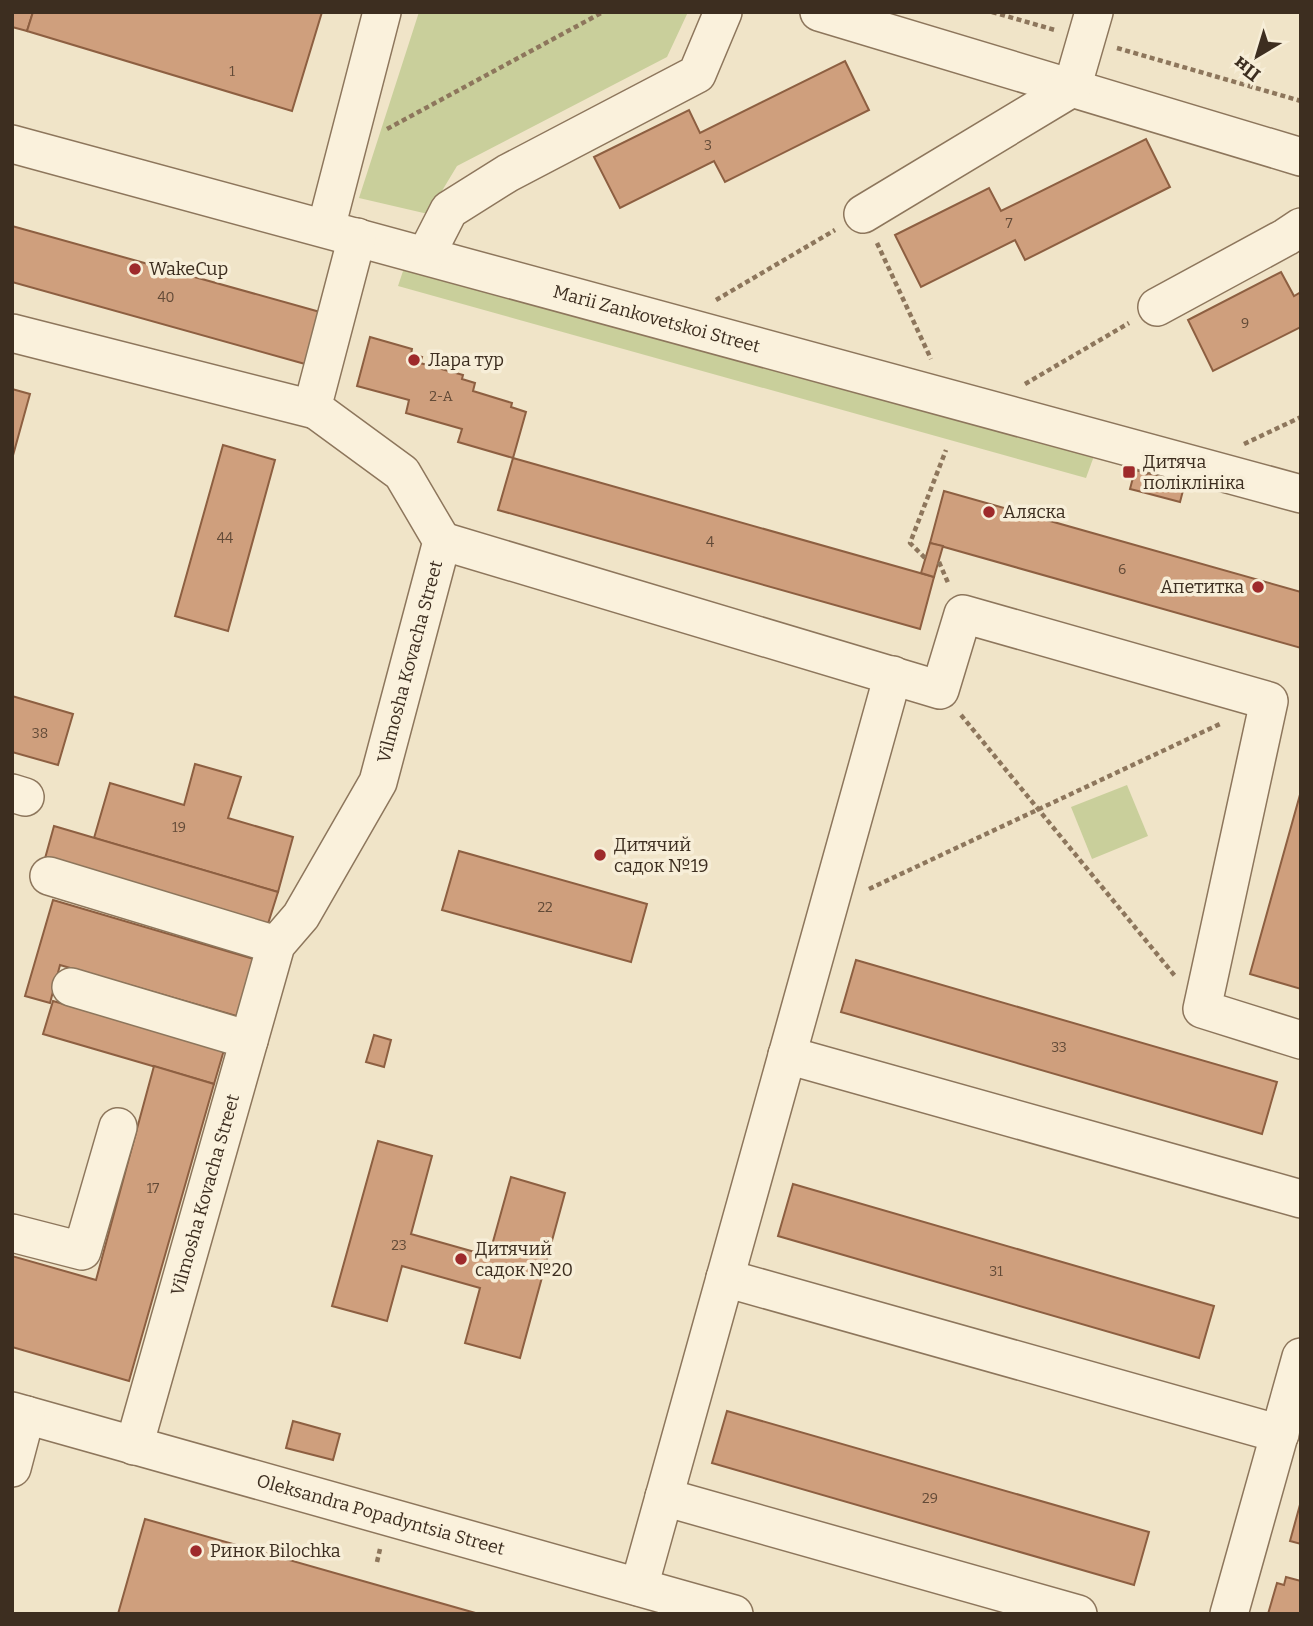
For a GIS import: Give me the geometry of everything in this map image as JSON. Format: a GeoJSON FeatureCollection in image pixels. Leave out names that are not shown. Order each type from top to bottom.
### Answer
{"type":"FeatureCollection","features":[{"type":"Feature","properties":{"kind":"street"},"geometry":{"type":"LineString","coordinates":[[12,333],[316,410],[314,401],[341,232],[346,151],[382,12]]}},
{"type":"Feature","properties":{"kind":"street"},"geometry":{"type":"LineString","coordinates":[[426,255],[449,211],[508,173],[697,74],[723,12]]}},
{"type":"Feature","properties":{"kind":"street"},"geometry":{"type":"LineString","coordinates":[[819,12],[1301,157]]}},
{"type":"Feature","properties":{"kind":"street"},"geometry":{"type":"LineString","coordinates":[[863,214],[1072,88],[1090,26]]}},
{"type":"Feature","properties":{"kind":"street","name":"Marii Zankovetskoi Street"},"geometry":{"type":"LineString","coordinates":[[12,144],[1301,494]]}},
{"type":"Feature","properties":{"kind":"street"},"geometry":{"type":"LineString","coordinates":[[1157,307],[1301,227]]}},
{"type":"Feature","properties":{"kind":"street","name":"Vilmosha Kovacha Street"},"geometry":{"type":"LineString","coordinates":[[134,1446],[276,945],[301,916],[378,782],[442,541],[402,473],[316,410]]}},
{"type":"Feature","properties":{"kind":"street"},"geometry":{"type":"LineString","coordinates":[[442,541],[940,690],[963,614],[1269,701],[1202,1009],[1301,1040]]}},
{"type":"Feature","properties":{"kind":"street"},"geometry":{"type":"LineString","coordinates":[[639,1587],[893,675]]}},
{"type":"Feature","properties":{"kind":"street"},"geometry":{"type":"LineString","coordinates":[[49,876],[276,945]]}},
{"type":"Feature","properties":{"kind":"street"},"geometry":{"type":"LineString","coordinates":[[71,987],[249,1040]]}},
{"type":"Feature","properties":{"kind":"street"},"geometry":{"type":"LineString","coordinates":[[787,1055],[1301,1199]]}},
{"type":"Feature","properties":{"kind":"street"},"geometry":{"type":"LineString","coordinates":[[12,1233],[82,1251],[118,1127]]}},
{"type":"Feature","properties":{"kind":"street"},"geometry":{"type":"LineString","coordinates":[[725,1278],[1280,1434]]}},
{"type":"Feature","properties":{"kind":"street"},"geometry":{"type":"LineString","coordinates":[[1229,1614],[1301,1357]]}},
{"type":"Feature","properties":{"kind":"street"},"geometry":{"type":"LineString","coordinates":[[12,1468],[19,1413]]}},
{"type":"Feature","properties":{"kind":"street","name":"Oleksandra Popadyntsia Street"},"geometry":{"type":"LineString","coordinates":[[19,1413],[734,1614]]}},
{"type":"Feature","properties":{"kind":"street"},"geometry":{"type":"LineString","coordinates":[[664,1497],[1078,1614]]}},
{"type":"Feature","properties":{"kind":"path"},"geometry":{"type":"LineString","coordinates":[[346,151],[603,12]]}},
{"type":"Feature","properties":{"kind":"path"},"geometry":{"type":"LineString","coordinates":[[992,12],[1090,26],[1301,101]]}},
{"type":"Feature","properties":{"kind":"path"},"geometry":{"type":"LineString","coordinates":[[715,301],[863,214],[934,365]]}},
{"type":"Feature","properties":{"kind":"path"},"geometry":{"type":"LineString","coordinates":[[1021,387],[1157,307]]}},
{"type":"Feature","properties":{"kind":"path"},"geometry":{"type":"LineString","coordinates":[[1236,447],[1301,417]]}},
{"type":"Feature","properties":{"kind":"path"},"geometry":{"type":"LineString","coordinates":[[925,558],[910,543],[946,450]]}},
{"type":"Feature","properties":{"kind":"path"},"geometry":{"type":"LineString","coordinates":[[940,690],[1202,1009]]}},
{"type":"Feature","properties":{"kind":"path"},"geometry":{"type":"LineString","coordinates":[[827,909],[1269,701]]}},
{"type":"Feature","properties":{"kind":"green space"},"geometry":{"type":"Polygon","coordinates":[[[419,12],[688,12],[667,57],[457,166],[428,214],[359,198],[419,12]]]}},
{"type":"Feature","properties":{"kind":"green space"},"geometry":{"type":"Polygon","coordinates":[[[405,265],[1094,456],[1086,478],[398,286],[405,265]]]}},
{"type":"Feature","properties":{"kind":"green space"},"geometry":{"type":"Polygon","coordinates":[[[1127,785],[1148,836],[1092,859],[1071,807],[1127,785]]]}},
{"type":"Feature","properties":{"kind":"building"},"geometry":{"type":"Polygon","coordinates":[[[12,12],[33,12],[27,31],[12,27],[12,12]]]}},
{"type":"Feature","properties":{"kind":"building"},"geometry":{"type":"Polygon","coordinates":[[[33,12],[322,12],[292,111],[27,31],[33,12]]]}},
{"type":"Feature","properties":{"kind":"building"},"geometry":{"type":"Polygon","coordinates":[[[845,61],[869,110],[725,182],[714,161],[620,208],[594,157],[689,110],[700,133],[845,61]]]}},
{"type":"Feature","properties":{"kind":"building"},"geometry":{"type":"Polygon","coordinates":[[[1146,139],[1170,187],[1025,260],[1015,240],[921,287],[895,235],[989,188],[1001,211],[1146,139]]]}},
{"type":"Feature","properties":{"kind":"building"},"geometry":{"type":"Polygon","coordinates":[[[12,226],[320,312],[305,364],[12,282],[12,226]]]}},
{"type":"Feature","properties":{"kind":"building"},"geometry":{"type":"Polygon","coordinates":[[[1281,272],[1294,296],[1301,292],[1301,327],[1213,371],[1188,320],[1281,272]]]}},
{"type":"Feature","properties":{"kind":"building"},"geometry":{"type":"Polygon","coordinates":[[[370,337],[412,349],[411,354],[422,357],[420,363],[463,375],[462,379],[475,383],[473,391],[512,403],[511,407],[526,412],[513,458],[458,442],[462,429],[406,413],[409,400],[357,386],[370,337]]]}},
{"type":"Feature","properties":{"kind":"building"},"geometry":{"type":"Polygon","coordinates":[[[12,389],[30,394],[12,459],[12,389]]]}},
{"type":"Feature","properties":{"kind":"building"},"geometry":{"type":"Polygon","coordinates":[[[223,445],[275,460],[228,631],[175,616],[223,445]]]}},
{"type":"Feature","properties":{"kind":"building"},"geometry":{"type":"Polygon","coordinates":[[[513,458],[934,577],[920,629],[498,510],[513,458]]]}},
{"type":"Feature","properties":{"kind":"building"},"geometry":{"type":"Polygon","coordinates":[[[1135,470],[1147,473],[1142,492],[1130,489],[1135,470]]]}},
{"type":"Feature","properties":{"kind":"building"},"geometry":{"type":"Polygon","coordinates":[[[1147,473],[1185,483],[1180,502],[1142,492],[1147,473]]]}},
{"type":"Feature","properties":{"kind":"building"},"geometry":{"type":"Polygon","coordinates":[[[944,491],[1301,592],[1301,648],[930,543],[944,491]]]}},
{"type":"Feature","properties":{"kind":"building"},"geometry":{"type":"Polygon","coordinates":[[[930,543],[943,546],[934,577],[921,573],[930,543]]]}},
{"type":"Feature","properties":{"kind":"building"},"geometry":{"type":"Polygon","coordinates":[[[12,696],[73,714],[58,765],[12,752],[12,696]]]}},
{"type":"Feature","properties":{"kind":"building"},"geometry":{"type":"Polygon","coordinates":[[[195,764],[241,777],[228,818],[293,837],[278,892],[94,838],[110,783],[184,805],[195,764]]]}},
{"type":"Feature","properties":{"kind":"building"},"geometry":{"type":"Polygon","coordinates":[[[1301,791],[1301,989],[1250,974],[1301,791]]]}},
{"type":"Feature","properties":{"kind":"building"},"geometry":{"type":"Polygon","coordinates":[[[54,826],[278,892],[267,927],[44,862],[54,826]]]}},
{"type":"Feature","properties":{"kind":"building"},"geometry":{"type":"Polygon","coordinates":[[[459,851],[647,904],[631,962],[442,910],[459,851]]]}},
{"type":"Feature","properties":{"kind":"building"},"geometry":{"type":"Polygon","coordinates":[[[53,900],[257,960],[240,1017],[60,965],[50,1003],[25,996],[53,900]]]}},
{"type":"Feature","properties":{"kind":"building"},"geometry":{"type":"Polygon","coordinates":[[[856,960],[1277,1082],[1262,1134],[841,1012],[856,960]]]}},
{"type":"Feature","properties":{"kind":"building"},"geometry":{"type":"Polygon","coordinates":[[[53,1001],[224,1050],[214,1084],[43,1034],[53,1001]]]}},
{"type":"Feature","properties":{"kind":"building"},"geometry":{"type":"Polygon","coordinates":[[[374,1035],[391,1040],[384,1067],[366,1062],[374,1035]]]}},
{"type":"Feature","properties":{"kind":"building"},"geometry":{"type":"Polygon","coordinates":[[[154,1066],[214,1084],[129,1381],[12,1347],[12,1256],[96,1280],[154,1066]]]}},
{"type":"Feature","properties":{"kind":"building"},"geometry":{"type":"Polygon","coordinates":[[[378,1141],[432,1156],[411,1234],[489,1256],[511,1177],[565,1193],[520,1358],[465,1343],[480,1288],[402,1266],[387,1321],[332,1306],[378,1141]]]}},
{"type":"Feature","properties":{"kind":"building"},"geometry":{"type":"Polygon","coordinates":[[[793,1184],[1214,1306],[1199,1358],[778,1236],[793,1184]]]}},
{"type":"Feature","properties":{"kind":"building"},"geometry":{"type":"Polygon","coordinates":[[[727,1411],[1149,1532],[1134,1585],[712,1463],[727,1411]]]}},
{"type":"Feature","properties":{"kind":"building"},"geometry":{"type":"Polygon","coordinates":[[[293,1421],[340,1434],[333,1460],[286,1448],[293,1421]]]}},
{"type":"Feature","properties":{"kind":"building"},"geometry":{"type":"Polygon","coordinates":[[[1301,1501],[1301,1544],[1290,1541],[1301,1501]]]}},
{"type":"Feature","properties":{"kind":"building","name":"Ринок Bilochka"},"geometry":{"type":"Polygon","coordinates":[[[145,1519],[370,1583],[479,1614],[118,1614],[145,1519]]]}},
{"type":"Feature","properties":{"kind":"building"},"geometry":{"type":"Polygon","coordinates":[[[1286,1577],[1301,1581],[1301,1614],[1268,1614],[1277,1583],[1284,1585],[1286,1577]]]}},
{"type":"Feature","properties":{"kind":"place","name":"WakeCup"},"geometry":{"type":"Point","coordinates":[135,269]}},
{"type":"Feature","properties":{"kind":"place","name":"Лара тур"},"geometry":{"type":"Point","coordinates":[414,360]}},
{"type":"Feature","properties":{"kind":"place","name":"Дитяча поліклініка"},"geometry":{"type":"Point","coordinates":[1129,472]}},
{"type":"Feature","properties":{"kind":"place","name":"Аляска"},"geometry":{"type":"Point","coordinates":[989,512]}},
{"type":"Feature","properties":{"kind":"place","name":"Апетитка"},"geometry":{"type":"Point","coordinates":[1258,587]}},
{"type":"Feature","properties":{"kind":"place","name":"Дитячий садок №19"},"geometry":{"type":"Point","coordinates":[600,855]}},
{"type":"Feature","properties":{"kind":"place","name":"Дитячий садок №20"},"geometry":{"type":"Point","coordinates":[461,1259]}},
{"type":"Feature","properties":{"kind":"place","name":"Ринок Bilochka"},"geometry":{"type":"Point","coordinates":[196,1551]}}]}
